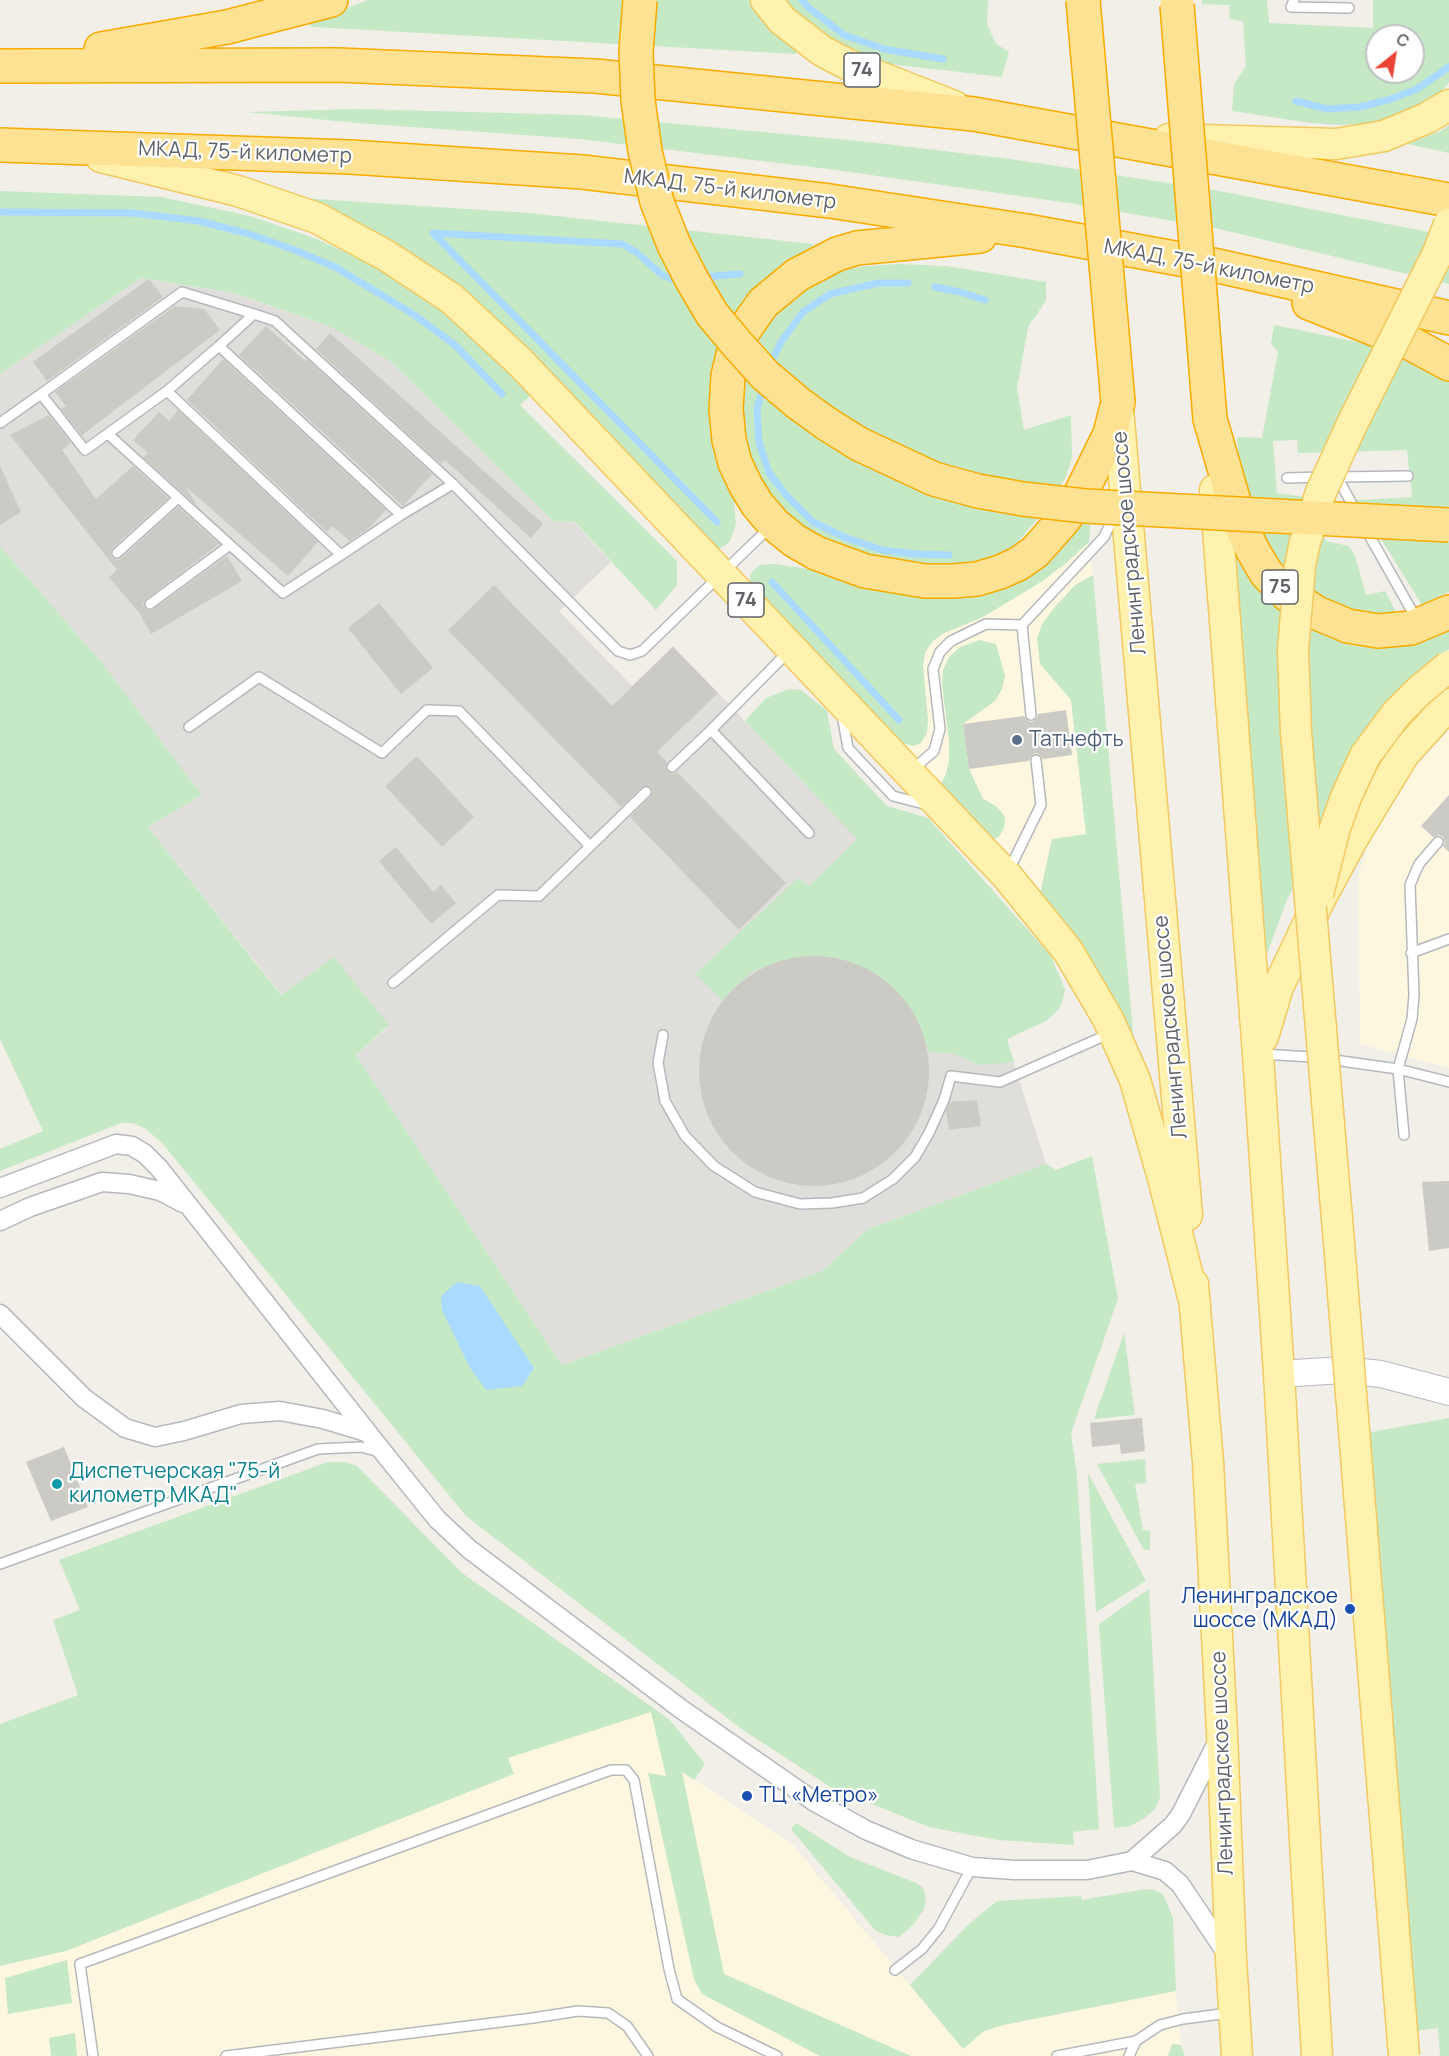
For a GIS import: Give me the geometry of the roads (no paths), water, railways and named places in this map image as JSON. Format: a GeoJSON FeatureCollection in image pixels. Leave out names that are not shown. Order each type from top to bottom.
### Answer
{"type":"FeatureCollection","features":[{"type":"Feature","properties":{"kind":"highway"},"geometry":{"type":"LineString","coordinates":[[0,64],[119,47],[227,27],[331,0]]}},
{"type":"Feature","properties":{"kind":"highway"},"geometry":{"type":"LineString","coordinates":[[640,0],[636,52],[638,100],[645,151],[657,202],[674,245],[712,314],[737,344],[765,375],[826,424],[859,444],[934,479],[1023,500],[1085,506],[1449,525]]}},
{"type":"Feature","properties":{"kind":"highway","name":"Ленинградское шоссе"},"geometry":{"type":"LineString","coordinates":[[1083,0],[1118,402]]}},
{"type":"Feature","properties":{"kind":"highway"},"geometry":{"type":"LineString","coordinates":[[1177,2],[1210,419]]}},
{"type":"Feature","properties":{"kind":"highway"},"geometry":{"type":"LineString","coordinates":[[0,64],[338,65],[583,75],[974,114],[1106,136],[1449,200]]}},
{"type":"Feature","properties":{"kind":"highway","name":"МКАД, 75-й километр"},"geometry":{"type":"LineString","coordinates":[[0,145],[350,157],[582,172],[830,201],[1027,231],[1218,266],[1449,318]]}},
{"type":"Feature","properties":{"kind":"highway"},"geometry":{"type":"LineString","coordinates":[[1027,231],[857,249],[837,254],[797,275],[763,303],[742,333],[728,376],[726,409],[729,440],[735,463],[746,486],[774,524],[795,541],[816,553],[865,572],[925,581],[977,579],[1018,564],[1035,552],[1065,518],[1081,493],[1110,434],[1118,402]]}},
{"type":"Feature","properties":{"kind":"highway"},"geometry":{"type":"LineString","coordinates":[[1218,266],[1412,344],[1449,364]]}},
{"type":"Feature","properties":{"kind":"highway","name":"75"},"geometry":{"type":"LineString","coordinates":[[1210,419],[1241,526],[1266,573],[1288,595],[1317,613],[1348,626],[1378,631],[1411,628],[1449,612]]}},
{"type":"Feature","properties":{"kind":"main road","name":"74"},"geometry":{"type":"LineString","coordinates":[[766,0],[782,20],[822,51],[847,64],[974,114]]}},
{"type":"Feature","properties":{"kind":"main road"},"geometry":{"type":"LineString","coordinates":[[1106,136],[1336,144],[1384,136],[1427,118],[1449,105]]}},
{"type":"Feature","properties":{"kind":"main road","name":"74"},"geometry":{"type":"LineString","coordinates":[[51,146],[238,191],[316,218],[387,256],[452,299],[520,362],[1007,876],[1068,951],[1113,1033],[1135,1080],[1195,1304]]}},
{"type":"Feature","properties":{"kind":"main road"},"geometry":{"type":"LineString","coordinates":[[1404,2056],[1295,720],[1293,650],[1300,567],[1312,520],[1331,467],[1416,299],[1449,225]]}},
{"type":"Feature","properties":{"kind":"main road","name":"Ленинградское шоссе"},"geometry":{"type":"LineString","coordinates":[[1118,402],[1208,1462],[1237,2056]]}},
{"type":"Feature","properties":{"kind":"main road"},"geometry":{"type":"LineString","coordinates":[[1210,419],[1258,1054],[1279,1374],[1317,2056]]}},
{"type":"Feature","properties":{"kind":"main road"},"geometry":{"type":"LineString","coordinates":[[1312,930],[1319,886],[1329,848],[1346,797],[1365,756],[1396,714],[1449,666]]}},
{"type":"Feature","properties":{"kind":"main road"},"geometry":{"type":"LineString","coordinates":[[1258,1054],[1278,987],[1319,901],[1353,838],[1404,754],[1449,704]]}},
{"type":"Feature","properties":{"kind":"street"},"geometry":{"type":"LineString","coordinates":[[0,1188],[116,1144],[132,1146],[145,1154],[159,1168],[437,1519],[469,1549],[681,1709],[815,1802],[866,1830],[911,1849],[972,1867],[1014,1870],[1088,1870],[1132,1861],[1165,1871],[1180,1884],[1231,1959]]}},
{"type":"Feature","properties":{"kind":"street"},"geometry":{"type":"LineString","coordinates":[[0,1221],[30,1207],[102,1182],[129,1184],[160,1191],[190,1207]]}},
{"type":"Feature","properties":{"kind":"street"},"geometry":{"type":"LineString","coordinates":[[0,1314],[84,1398],[125,1428],[155,1437],[184,1431],[241,1413],[280,1411],[323,1419],[366,1432]]}},
{"type":"Feature","properties":{"kind":"street"},"geometry":{"type":"LineString","coordinates":[[1279,1374],[1343,1370],[1381,1374],[1449,1392]]}},
{"type":"Feature","properties":{"kind":"street"},"geometry":{"type":"LineString","coordinates":[[1132,1861],[1173,1825],[1181,1814],[1222,1732]]}},
{"type":"Feature","properties":{"kind":"lane"},"geometry":{"type":"LineString","coordinates":[[1294,0],[1292,7],[1349,8]]}},
{"type":"Feature","properties":{"kind":"lane"},"geometry":{"type":"LineString","coordinates":[[0,423],[182,292],[275,321],[453,484],[618,651],[630,655],[642,651],[774,524]]}},
{"type":"Feature","properties":{"kind":"lane"},"geometry":{"type":"LineString","coordinates":[[41,394],[85,450],[167,391],[254,314]]}},
{"type":"Feature","properties":{"kind":"lane"},"geometry":{"type":"LineString","coordinates":[[219,346],[400,515]]}},
{"type":"Feature","properties":{"kind":"lane"},"geometry":{"type":"LineString","coordinates":[[167,391],[340,555]]}},
{"type":"Feature","properties":{"kind":"lane"},"geometry":{"type":"LineString","coordinates":[[108,434],[283,593],[400,515],[453,484]]}},
{"type":"Feature","properties":{"kind":"lane"},"geometry":{"type":"LineString","coordinates":[[1287,478],[1408,476]]}},
{"type":"Feature","properties":{"kind":"lane"},"geometry":{"type":"LineString","coordinates":[[1337,477],[1420,625]]}},
{"type":"Feature","properties":{"kind":"lane"},"geometry":{"type":"LineString","coordinates":[[910,773],[934,751],[940,729],[933,669],[940,652],[951,641],[986,624],[1022,625],[1104,537],[1126,494]]}},
{"type":"Feature","properties":{"kind":"lane"},"geometry":{"type":"LineString","coordinates":[[117,553],[178,498]]}},
{"type":"Feature","properties":{"kind":"lane"},"geometry":{"type":"LineString","coordinates":[[150,604],[230,545]]}},
{"type":"Feature","properties":{"kind":"lane"},"geometry":{"type":"LineString","coordinates":[[1022,625],[1031,715]]}},
{"type":"Feature","properties":{"kind":"lane"},"geometry":{"type":"LineString","coordinates":[[672,767],[792,648]]}},
{"type":"Feature","properties":{"kind":"lane"},"geometry":{"type":"LineString","coordinates":[[189,727],[259,677],[382,753],[426,710],[459,711],[590,846]]}},
{"type":"Feature","properties":{"kind":"lane"},"geometry":{"type":"LineString","coordinates":[[839,698],[848,748],[893,796],[944,809]]}},
{"type":"Feature","properties":{"kind":"lane"},"geometry":{"type":"LineString","coordinates":[[711,730],[809,833]]}},
{"type":"Feature","properties":{"kind":"lane"},"geometry":{"type":"LineString","coordinates":[[1007,876],[1041,805],[1036,760]]}},
{"type":"Feature","properties":{"kind":"lane"},"geometry":{"type":"LineString","coordinates":[[393,983],[498,895],[539,896],[646,792]]}},
{"type":"Feature","properties":{"kind":"lane"},"geometry":{"type":"LineString","coordinates":[[1404,1135],[1398,1070],[1412,1019],[1414,995],[1410,885],[1419,864],[1438,842]]}},
{"type":"Feature","properties":{"kind":"lane"},"geometry":{"type":"LineString","coordinates":[[1411,953],[1449,939]]}},
{"type":"Feature","properties":{"kind":"lane"},"geometry":{"type":"LineString","coordinates":[[663,1035],[658,1064],[665,1101],[685,1136],[714,1166],[754,1192],[800,1204],[832,1203],[863,1198],[893,1179],[915,1157],[929,1133],[944,1100],[951,1076],[999,1082],[1113,1033]]}},
{"type":"Feature","properties":{"kind":"lane"},"geometry":{"type":"LineString","coordinates":[[1258,1054],[1313,1057],[1398,1070],[1449,1082]]}},
{"type":"Feature","properties":{"kind":"lane"},"geometry":{"type":"LineString","coordinates":[[0,1564],[318,1449],[361,1447],[383,1452]]}},
{"type":"Feature","properties":{"kind":"lane"},"geometry":{"type":"LineString","coordinates":[[93,2056],[80,1964],[611,1770],[626,1770],[634,1780],[669,1969],[677,1999],[717,2027],[777,2056]]}},
{"type":"Feature","properties":{"kind":"lane"},"geometry":{"type":"LineString","coordinates":[[895,1970],[922,1949],[939,1928],[972,1867]]}},
{"type":"Feature","properties":{"kind":"lane"},"geometry":{"type":"LineString","coordinates":[[226,2056],[578,2011],[608,2013],[627,2026],[648,2056]]}},
{"type":"Feature","properties":{"kind":"lane"},"geometry":{"type":"LineString","coordinates":[[1057,2056],[1136,2041],[1160,2025],[1183,2019],[1235,2012]]}},
{"type":"Feature","properties":{"kind":"lane"},"geometry":{"type":"LineString","coordinates":[[1129,2056],[1136,2041]]}},
{"type":"Feature","properties":{"kind":"water"},"geometry":{"type":"Polygon","coordinates":[[[457,1282],[480,1286],[534,1368],[522,1386],[486,1390],[469,1366],[442,1310],[441,1296],[457,1282]]]}},
{"type":"Feature","properties":{"kind":"waterway"},"geometry":{"type":"LineString","coordinates":[[802,0],[844,35],[884,49],[943,59]]}},
{"type":"Feature","properties":{"kind":"waterway"},"geometry":{"type":"LineString","coordinates":[[1296,101],[1327,109],[1360,107],[1417,89],[1449,67]]}},
{"type":"Feature","properties":{"kind":"waterway"},"geometry":{"type":"LineString","coordinates":[[0,212],[133,213],[199,221],[249,234],[292,249],[335,267],[413,314],[455,345],[502,394]]}},
{"type":"Feature","properties":{"kind":"waterway"},"geometry":{"type":"LineString","coordinates":[[682,279],[672,279],[662,275],[636,252],[622,244],[433,233],[717,522]]}},
{"type":"Feature","properties":{"kind":"waterway"},"geometry":{"type":"LineString","coordinates":[[702,277],[740,274]]}},
{"type":"Feature","properties":{"kind":"waterway"},"geometry":{"type":"LineString","coordinates":[[770,365],[781,342],[803,312],[830,294],[878,283],[908,283]]}},
{"type":"Feature","properties":{"kind":"waterway"},"geometry":{"type":"LineString","coordinates":[[935,287],[985,300]]}},
{"type":"Feature","properties":{"kind":"waterway"},"geometry":{"type":"LineString","coordinates":[[763,387],[757,409],[759,442],[769,473],[787,496],[813,522],[844,537],[882,550],[949,555]]}},
{"type":"Feature","properties":{"kind":"waterway"},"geometry":{"type":"LineString","coordinates":[[772,582],[899,720]]}},
{"type":"Feature","properties":{"kind":"place","name":"Татнефть"},"geometry":{"type":"Point","coordinates":[1017,740]}},
{"type":"Feature","properties":{"kind":"place","name":"Диспетчерская \"75-й километр МКАД\""},"geometry":{"type":"Point","coordinates":[57,1484]}},
{"type":"Feature","properties":{"kind":"place","name":"Ленинградское шоссе (МКАД)"},"geometry":{"type":"Point","coordinates":[1350,1609]}},
{"type":"Feature","properties":{"kind":"place","name":"ТЦ «Метро»"},"geometry":{"type":"Point","coordinates":[747,1796]}}]}
